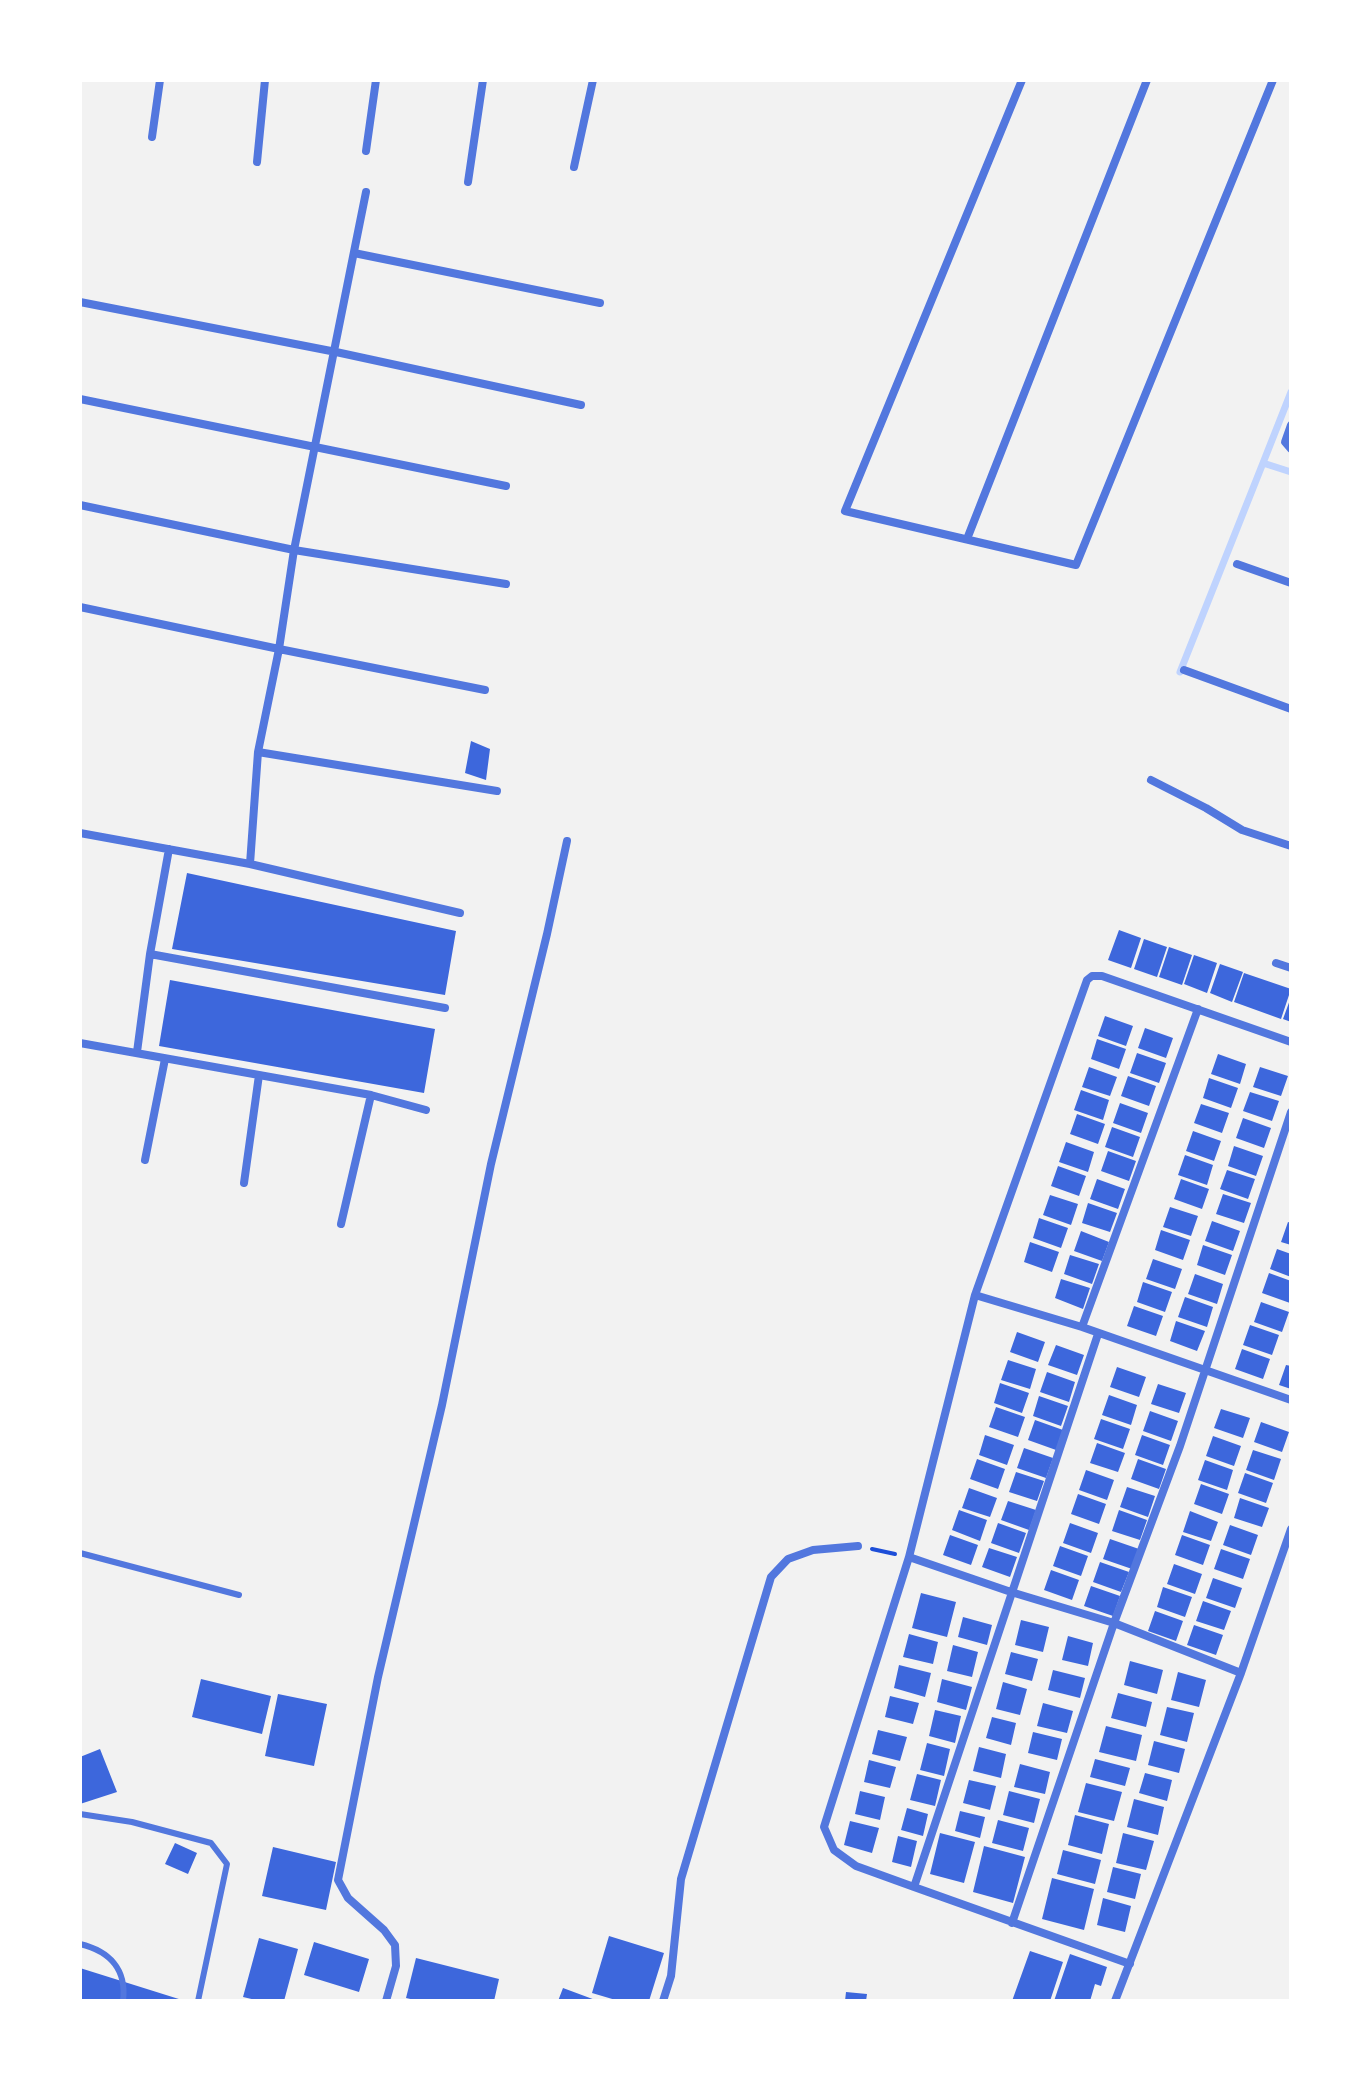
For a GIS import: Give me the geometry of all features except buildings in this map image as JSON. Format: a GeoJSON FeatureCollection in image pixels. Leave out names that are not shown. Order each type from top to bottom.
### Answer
{"type":"FeatureCollection","features":[{"type":"Feature","properties":{"kind":"street"},"geometry":{"type":"LineString","coordinates":[[152,137],[160,80]]}},
{"type":"Feature","properties":{"kind":"street"},"geometry":{"type":"LineString","coordinates":[[257,162],[265,80]]}},
{"type":"Feature","properties":{"kind":"street"},"geometry":{"type":"LineString","coordinates":[[366,151],[376,80]]}},
{"type":"Feature","properties":{"kind":"street"},"geometry":{"type":"LineString","coordinates":[[468,182],[483,80]]}},
{"type":"Feature","properties":{"kind":"street"},"geometry":{"type":"LineString","coordinates":[[574,167],[593,80]]}},
{"type":"Feature","properties":{"kind":"street"},"geometry":{"type":"LineString","coordinates":[[1022,80],[845,511],[1076,565],[1273,80]]}},
{"type":"Feature","properties":{"kind":"street"},"geometry":{"type":"LineString","coordinates":[[967,539],[1147,80]]}},
{"type":"Feature","properties":{"kind":"street"},"geometry":{"type":"LineString","coordinates":[[250,864],[258,752],[279,649],[313,446],[336,352],[366,192]]}},
{"type":"Feature","properties":{"kind":"street"},"geometry":{"type":"LineString","coordinates":[[354,253],[600,303]]}},
{"type":"Feature","properties":{"kind":"street"},"geometry":{"type":"LineString","coordinates":[[80,302],[336,352],[581,405]]}},
{"type":"Feature","properties":{"kind":"street"},"geometry":{"type":"LineString","coordinates":[[80,399],[506,486]]}},
{"type":"Feature","properties":{"kind":"street"},"geometry":{"type":"LineString","coordinates":[[1291,426],[1285,442],[1291,449]]}},
{"type":"Feature","properties":{"kind":"street"},"geometry":{"type":"LineString","coordinates":[[80,505],[294,550],[506,584]]}},
{"type":"Feature","properties":{"kind":"street"},"geometry":{"type":"LineString","coordinates":[[1237,564],[1291,583]]}},
{"type":"Feature","properties":{"kind":"street"},"geometry":{"type":"LineString","coordinates":[[80,607],[485,690]]}},
{"type":"Feature","properties":{"kind":"street"},"geometry":{"type":"LineString","coordinates":[[1184,670],[1291,709]]}},
{"type":"Feature","properties":{"kind":"street"},"geometry":{"type":"LineString","coordinates":[[258,752],[497,791]]}},
{"type":"Feature","properties":{"kind":"street"},"geometry":{"type":"LineString","coordinates":[[1151,780],[1242,830],[1291,846]]}},
{"type":"Feature","properties":{"kind":"street"},"geometry":{"type":"LineString","coordinates":[[80,833],[250,864],[460,913]]}},
{"type":"Feature","properties":{"kind":"street"},"geometry":{"type":"LineString","coordinates":[[386,2001],[396,1966],[395,1945],[384,1930],[348,1898],[338,1880],[378,1677],[442,1405],[491,1164],[567,841]]}},
{"type":"Feature","properties":{"kind":"street"},"geometry":{"type":"LineString","coordinates":[[137,1052],[150,954],[169,849]]}},
{"type":"Feature","properties":{"kind":"street"},"geometry":{"type":"LineString","coordinates":[[150,954],[445,1008]]}},
{"type":"Feature","properties":{"kind":"street"},"geometry":{"type":"LineString","coordinates":[[1276,963],[1291,968]]}},
{"type":"Feature","properties":{"kind":"street"},"geometry":{"type":"LineString","coordinates":[[1130,1964],[856,1866],[834,1850],[824,1827],[909,1557],[975,1295],[1087,980],[1092,976],[1102,976],[1291,1042]]}},
{"type":"Feature","properties":{"kind":"street"},"geometry":{"type":"LineString","coordinates":[[1082,1327],[1198,1009]]}},
{"type":"Feature","properties":{"kind":"street"},"geometry":{"type":"LineString","coordinates":[[80,1043],[371,1095],[426,1110]]}},
{"type":"Feature","properties":{"kind":"street"},"geometry":{"type":"LineString","coordinates":[[145,1160],[165,1059]]}},
{"type":"Feature","properties":{"kind":"street"},"geometry":{"type":"LineString","coordinates":[[244,1183],[259,1075]]}},
{"type":"Feature","properties":{"kind":"street"},"geometry":{"type":"LineString","coordinates":[[341,1224],[371,1095]]}},
{"type":"Feature","properties":{"kind":"street"},"geometry":{"type":"LineString","coordinates":[[1012,1923],[1114,1623],[1180,1446],[1291,1112]]}},
{"type":"Feature","properties":{"kind":"street"},"geometry":{"type":"LineString","coordinates":[[975,1295],[1082,1327],[1291,1400]]}},
{"type":"Feature","properties":{"kind":"street"},"geometry":{"type":"LineString","coordinates":[[914,1887],[1098,1334]]}},
{"type":"Feature","properties":{"kind":"street"},"geometry":{"type":"LineString","coordinates":[[1115,2001],[1241,1673],[1291,1529]]}},
{"type":"Feature","properties":{"kind":"street"},"geometry":{"type":"LineString","coordinates":[[663,2001],[671,1976],[681,1879],[771,1577],[788,1559],[813,1550],[858,1546]]}},
{"type":"Feature","properties":{"kind":"street"},"geometry":{"type":"LineString","coordinates":[[909,1557],[1114,1623],[1241,1673]]}},
{"type":"Feature","properties":{"kind":"lane"},"geometry":{"type":"LineString","coordinates":[[80,1553],[239,1595]]}},
{"type":"Feature","properties":{"kind":"lane"},"geometry":{"type":"LineString","coordinates":[[80,1814],[132,1822],[211,1843],[227,1864],[198,2001]]}},
{"type":"Feature","properties":{"kind":"lane"},"geometry":{"type":"LineString","coordinates":[[80,1944],[97,1948],[119,1968],[123,2001]]}},
{"type":"Feature","properties":{"kind":"path"},"geometry":{"type":"LineString","coordinates":[[858,1546],[909,1557]]}},
{"type":"Feature","properties":{"kind":"waterway"},"geometry":{"type":"LineString","coordinates":[[1291,392],[1263,463],[1291,472]]}},
{"type":"Feature","properties":{"kind":"waterway"},"geometry":{"type":"LineString","coordinates":[[1180,672],[1263,463]]}}]}
